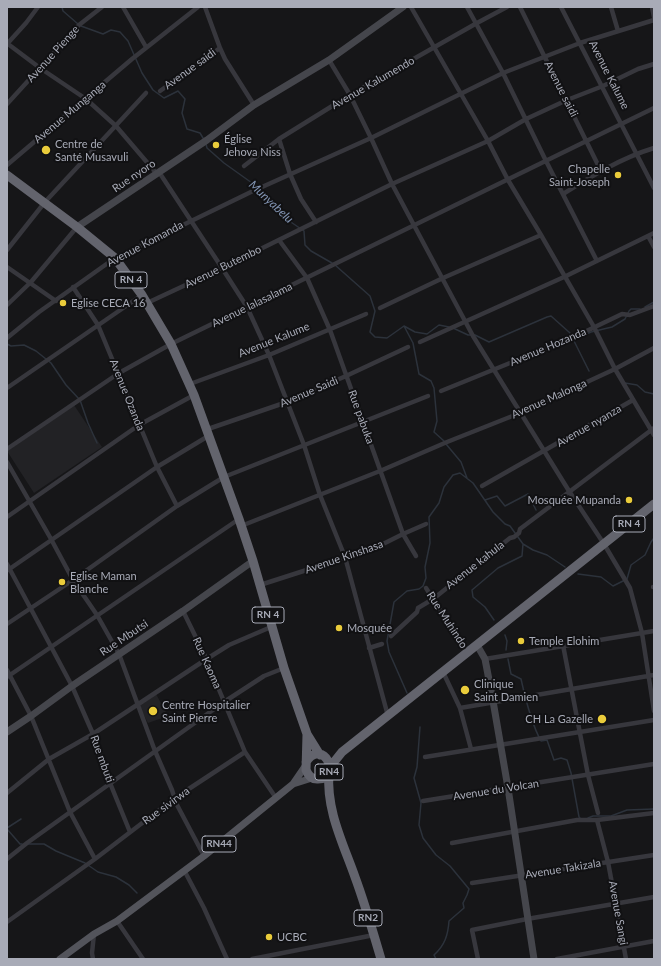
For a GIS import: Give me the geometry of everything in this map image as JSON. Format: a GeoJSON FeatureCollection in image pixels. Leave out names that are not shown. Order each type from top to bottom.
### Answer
{"type":"FeatureCollection","features":[{"type":"Feature","properties":{"kind":"highway","name":"RN 4"},"geometry":{"type":"LineString","coordinates":[[7,175],[45,202],[115,258],[145,299],[171,344],[190,384],[209,432],[253,561],[271,627],[307,734],[322,755],[342,752],[654,504]]}},
{"type":"Feature","properties":{"kind":"highway","name":"RN4"},"geometry":{"type":"LineString","coordinates":[[307,734],[306,763],[308,774],[314,779],[321,779],[330,770],[342,752]]}},
{"type":"Feature","properties":{"kind":"highway","name":"RN4"},"geometry":{"type":"LineString","coordinates":[[306,763],[311,756],[322,755],[328,759],[330,770]]}},
{"type":"Feature","properties":{"kind":"highway","name":"RN2"},"geometry":{"type":"LineString","coordinates":[[330,770],[328,786],[334,820],[355,876],[381,959]]}},
{"type":"Feature","properties":{"kind":"highway","name":"RN2"},"geometry":{"type":"LineString","coordinates":[[314,779],[329,798]]}},
{"type":"Feature","properties":{"kind":"main road","name":"RN44"},"geometry":{"type":"LineString","coordinates":[[60,959],[94,934],[117,920],[204,856],[293,784],[306,763]]}},
{"type":"Feature","properties":{"kind":"main road","name":"RN44"},"geometry":{"type":"LineString","coordinates":[[293,784],[314,779]]}},
{"type":"Feature","properties":{"kind":"street"},"geometry":{"type":"LineString","coordinates":[[38,7],[7,44],[86,99],[116,126],[158,173],[247,307],[269,355],[304,445],[320,495],[345,557],[388,716]]}},
{"type":"Feature","properties":{"kind":"street","name":"Avenue Pienge"},"geometry":{"type":"LineString","coordinates":[[7,104],[75,30],[102,7]]}},
{"type":"Feature","properties":{"kind":"street"},"geometry":{"type":"LineString","coordinates":[[123,7],[146,47],[198,7]]}},
{"type":"Feature","properties":{"kind":"street"},"geometry":{"type":"LineString","coordinates":[[205,7],[225,59],[254,105],[329,60],[403,7]]}},
{"type":"Feature","properties":{"kind":"street"},"geometry":{"type":"LineString","coordinates":[[411,7],[488,141],[508,180],[595,330],[615,369],[652,429],[654,435]]}},
{"type":"Feature","properties":{"kind":"street"},"geometry":{"type":"LineString","coordinates":[[467,7],[503,73],[597,260]]}},
{"type":"Feature","properties":{"kind":"street","name":"Avenue Kalumendo"},"geometry":{"type":"LineString","coordinates":[[244,166],[279,140],[350,95],[508,7]]}},
{"type":"Feature","properties":{"kind":"street","name":"Avenue saidi"},"geometry":{"type":"LineString","coordinates":[[520,7],[601,171]]}},
{"type":"Feature","properties":{"kind":"street","name":"Avenue Kalume"},"geometry":{"type":"LineString","coordinates":[[561,7],[603,86],[654,188]]}},
{"type":"Feature","properties":{"kind":"street"},"geometry":{"type":"LineString","coordinates":[[611,7],[618,31]]}},
{"type":"Feature","properties":{"kind":"street"},"geometry":{"type":"LineString","coordinates":[[262,187],[371,138],[503,73],[580,43],[654,19],[652,7]]}},
{"type":"Feature","properties":{"kind":"street","name":"Avenue Munganga"},"geometry":{"type":"LineString","coordinates":[[7,165],[146,47]]}},
{"type":"Feature","properties":{"kind":"street","name":"Avenue saidi"},"geometry":{"type":"LineString","coordinates":[[160,91],[220,48]]}},
{"type":"Feature","properties":{"kind":"street"},"geometry":{"type":"LineString","coordinates":[[329,60],[350,95],[392,184],[472,334],[630,588],[642,633],[654,711]]}},
{"type":"Feature","properties":{"kind":"street","name":"Avenue Butembo"},"geometry":{"type":"LineString","coordinates":[[7,388],[98,325],[145,299],[222,268],[392,184],[488,141],[526,119],[567,100],[603,86],[638,69],[654,64]]}},
{"type":"Feature","properties":{"kind":"street"},"geometry":{"type":"LineString","coordinates":[[7,250],[45,202],[146,93]]}},
{"type":"Feature","properties":{"kind":"street","name":"Rue nyoro"},"geometry":{"type":"LineString","coordinates":[[77,227],[205,141],[254,105]]}},
{"type":"Feature","properties":{"kind":"street","name":"Avenue lalasalama"},"geometry":{"type":"LineString","coordinates":[[7,449],[119,373],[171,344],[415,226],[587,140],[654,109]]}},
{"type":"Feature","properties":{"kind":"street"},"geometry":{"type":"LineString","coordinates":[[279,140],[290,174],[301,199],[316,222]]}},
{"type":"Feature","properties":{"kind":"street"},"geometry":{"type":"LineString","coordinates":[[563,194],[601,171],[636,153],[654,148]]}},
{"type":"Feature","properties":{"kind":"street","name":"Avenue Komanda"},"geometry":{"type":"LineString","coordinates":[[7,338],[73,287],[115,258],[190,220],[253,191]]}},
{"type":"Feature","properties":{"kind":"street"},"geometry":{"type":"LineString","coordinates":[[7,305],[31,282],[77,227]]}},
{"type":"Feature","properties":{"kind":"street"},"geometry":{"type":"LineString","coordinates":[[420,342],[564,277],[654,233]]}},
{"type":"Feature","properties":{"kind":"street"},"geometry":{"type":"LineString","coordinates":[[380,308],[443,278],[541,235]]}},
{"type":"Feature","properties":{"kind":"street"},"geometry":{"type":"LineString","coordinates":[[648,236],[654,247]]}},
{"type":"Feature","properties":{"kind":"street","name":"Rue pabuka"},"geometry":{"type":"LineString","coordinates":[[279,240],[307,278],[330,330],[403,534],[416,556]]}},
{"type":"Feature","properties":{"kind":"street"},"geometry":{"type":"LineString","coordinates":[[7,266],[56,301]]}},
{"type":"Feature","properties":{"kind":"street","name":"Avenue Ozanda"},"geometry":{"type":"LineString","coordinates":[[73,287],[98,325],[119,373],[139,425],[177,506]]}},
{"type":"Feature","properties":{"kind":"street","name":"Avenue Hozanda"},"geometry":{"type":"LineString","coordinates":[[441,391],[595,330],[622,314],[630,315],[654,306]]}},
{"type":"Feature","properties":{"kind":"street","name":"Avenue Kalume"},"geometry":{"type":"LineString","coordinates":[[190,384],[269,355],[366,314]]}},
{"type":"Feature","properties":{"kind":"street","name":"Avenue Saidi"},"geometry":{"type":"LineString","coordinates":[[8,568],[52,540],[157,466],[209,432],[286,402],[346,376],[408,346]]}},
{"type":"Feature","properties":{"kind":"street","name":"Avenue Malonga"},"geometry":{"type":"LineString","coordinates":[[8,676],[97,615],[240,522],[320,495],[520,413],[615,369],[654,348]]}},
{"type":"Feature","properties":{"kind":"street"},"geometry":{"type":"LineString","coordinates":[[7,517],[139,425],[194,395]]}},
{"type":"Feature","properties":{"kind":"street"},"geometry":{"type":"LineString","coordinates":[[7,624],[73,580],[177,506],[224,477],[428,396]]}},
{"type":"Feature","properties":{"kind":"street","name":"Avenue nyanza"},"geometry":{"type":"LineString","coordinates":[[482,486],[633,400]]}},
{"type":"Feature","properties":{"kind":"street","name":"Avenue kahula"},"geometry":{"type":"LineString","coordinates":[[391,636],[417,612],[418,608],[433,599],[510,538],[514,538],[519,533],[520,529],[652,429]]}},
{"type":"Feature","properties":{"kind":"street"},"geometry":{"type":"LineString","coordinates":[[7,462],[73,580],[97,615],[119,654],[155,751],[175,798],[204,856]]}},
{"type":"Feature","properties":{"kind":"street","name":"Avenue Kinshasa"},"geometry":{"type":"LineString","coordinates":[[260,585],[375,548],[426,524]]}},
{"type":"Feature","properties":{"kind":"street","name":"Rue Mbutsi"},"geometry":{"type":"LineString","coordinates":[[7,732],[253,561]]}},
{"type":"Feature","properties":{"kind":"street","name":"Rue mbuti"},"geometry":{"type":"LineString","coordinates":[[8,568],[72,686],[93,734],[110,783],[130,832]]}},
{"type":"Feature","properties":{"kind":"street","name":"Rue Muhindo"},"geometry":{"type":"LineString","coordinates":[[426,588],[467,652]]}},
{"type":"Feature","properties":{"kind":"street","name":"Rue Kaoma"},"geometry":{"type":"LineString","coordinates":[[183,611],[205,656],[205,660],[245,752],[276,798]]}},
{"type":"Feature","properties":{"kind":"street"},"geometry":{"type":"LineString","coordinates":[[7,793],[49,759],[93,734],[205,660],[229,645],[271,627]]}},
{"type":"Feature","properties":{"kind":"street"},"geometry":{"type":"LineString","coordinates":[[485,659],[654,631]]}},
{"type":"Feature","properties":{"kind":"street"},"geometry":{"type":"LineString","coordinates":[[369,648],[382,644]]}},
{"type":"Feature","properties":{"kind":"street"},"geometry":{"type":"LineString","coordinates":[[477,645],[485,659],[493,701],[534,959]]}},
{"type":"Feature","properties":{"kind":"street"},"geometry":{"type":"LineString","coordinates":[[563,645],[588,775],[598,813]]}},
{"type":"Feature","properties":{"kind":"street"},"geometry":{"type":"LineString","coordinates":[[7,859],[224,702],[264,676],[284,668]]}},
{"type":"Feature","properties":{"kind":"street"},"geometry":{"type":"LineString","coordinates":[[7,670],[8,676],[31,716],[70,812],[94,859]]}},
{"type":"Feature","properties":{"kind":"street"},"geometry":{"type":"LineString","coordinates":[[443,672],[460,708],[471,749]]}},
{"type":"Feature","properties":{"kind":"street"},"geometry":{"type":"LineString","coordinates":[[460,708],[493,701],[654,675]]}},
{"type":"Feature","properties":{"kind":"street"},"geometry":{"type":"LineString","coordinates":[[426,757],[654,720]]}},
{"type":"Feature","properties":{"kind":"street","name":"Rue sivirwa"},"geometry":{"type":"LineString","coordinates":[[7,922],[175,798],[245,752]]}},
{"type":"Feature","properties":{"kind":"street"},"geometry":{"type":"LineString","coordinates":[[588,775],[654,764]]}},
{"type":"Feature","properties":{"kind":"street","name":"Avenue du Volcan"},"geometry":{"type":"LineString","coordinates":[[423,801],[588,775]]}},
{"type":"Feature","properties":{"kind":"street"},"geometry":{"type":"LineString","coordinates":[[452,843],[577,820],[597,820],[654,813]]}},
{"type":"Feature","properties":{"kind":"street","name":"Avenue Sangi"},"geometry":{"type":"LineString","coordinates":[[597,820],[608,862],[626,959]]}},
{"type":"Feature","properties":{"kind":"street","name":"Avenue Takizala"},"geometry":{"type":"LineString","coordinates":[[472,883],[654,855]]}},
{"type":"Feature","properties":{"kind":"street"},"geometry":{"type":"LineString","coordinates":[[184,870],[204,908],[227,959]]}},
{"type":"Feature","properties":{"kind":"street"},"geometry":{"type":"LineString","coordinates":[[478,959],[472,930],[654,897]]}},
{"type":"Feature","properties":{"kind":"street"},"geometry":{"type":"LineString","coordinates":[[117,920],[143,959]]}},
{"type":"Feature","properties":{"kind":"street"},"geometry":{"type":"LineString","coordinates":[[93,959],[92,953],[94,934]]}},
{"type":"Feature","properties":{"kind":"street"},"geometry":{"type":"LineString","coordinates":[[252,959],[374,935]]}},
{"type":"Feature","properties":{"kind":"street"},"geometry":{"type":"LineString","coordinates":[[557,959],[654,941]]}},
{"type":"Feature","properties":{"kind":"shaded area"},"geometry":{"type":"Polygon","coordinates":[[[74,405],[102,447],[34,493],[7,451],[74,405]]]}},
{"type":"Feature","properties":{"kind":"shaded area","name":"Centre Hospitalier Saint Pierre"},"geometry":{"type":"Polygon","coordinates":[[[156,694],[168,716],[148,723],[139,706],[156,694]]]}},
{"type":"Feature","properties":{"kind":"waterway","name":"Munyabelu"},"geometry":{"type":"LineString","coordinates":[[62,7],[63,11],[78,24]]}},
{"type":"Feature","properties":{"kind":"waterway","name":"Munyabelu"},"geometry":{"type":"LineString","coordinates":[[81,26],[103,34],[111,30],[120,32],[128,41],[142,73],[153,90],[164,98],[178,91],[185,99],[182,113],[187,129],[200,133],[203,138]]}},
{"type":"Feature","properties":{"kind":"waterway","name":"Munyabelu"},"geometry":{"type":"LineString","coordinates":[[206,144],[207,148],[224,163],[259,188],[282,216],[304,231],[305,245],[311,251],[332,263]]}},
{"type":"Feature","properties":{"kind":"waterway","name":"Munyabelu"},"geometry":{"type":"LineString","coordinates":[[335,265],[370,296],[375,311],[370,332],[375,337],[387,338],[404,326],[413,343],[419,374],[431,381],[434,388],[437,421],[434,432],[444,441]]}},
{"type":"Feature","properties":{"kind":"waterway"},"geometry":{"type":"LineString","coordinates":[[645,307],[654,302]]}},
{"type":"Feature","properties":{"kind":"waterway"},"geometry":{"type":"LineString","coordinates":[[573,340],[591,332],[612,327],[625,319],[631,309],[640,309]]}},
{"type":"Feature","properties":{"kind":"waterway"},"geometry":{"type":"LineString","coordinates":[[453,328],[468,335],[475,335],[489,342],[551,316],[570,333],[589,371]]}},
{"type":"Feature","properties":{"kind":"waterway"},"geometry":{"type":"LineString","coordinates":[[404,326],[415,332],[427,334],[439,325],[449,327]]}},
{"type":"Feature","properties":{"kind":"waterway"},"geometry":{"type":"LineString","coordinates":[[7,344],[11,346],[24,345],[36,351],[51,363],[66,385],[80,400],[97,443]]}},
{"type":"Feature","properties":{"kind":"waterway"},"geometry":{"type":"LineString","coordinates":[[625,383],[637,385],[645,392],[654,394]]}},
{"type":"Feature","properties":{"kind":"waterway","name":"Munyabelu"},"geometry":{"type":"LineString","coordinates":[[446,444],[461,462],[467,478]]}},
{"type":"Feature","properties":{"kind":"waterway"},"geometry":{"type":"LineString","coordinates":[[407,693],[389,652],[387,641],[394,602],[407,591],[419,589],[423,586],[426,578],[425,567],[430,543],[429,517],[439,503],[444,487],[453,475],[460,473],[473,483],[493,512],[505,524],[510,526],[523,544],[533,550],[547,555],[565,567]]}},
{"type":"Feature","properties":{"kind":"waterway"},"geometry":{"type":"LineString","coordinates":[[485,500],[497,496],[505,506],[528,494],[536,510]]}},
{"type":"Feature","properties":{"kind":"waterway"},"geometry":{"type":"LineString","coordinates":[[578,574],[601,577],[613,586],[627,579],[631,565],[645,555],[654,538]]}},
{"type":"Feature","properties":{"kind":"waterway"},"geometry":{"type":"LineString","coordinates":[[494,620],[485,607],[473,597],[472,590],[498,568],[522,556],[523,544]]}},
{"type":"Feature","properties":{"kind":"waterway"},"geometry":{"type":"LineString","coordinates":[[505,635],[507,641],[506,650]]}},
{"type":"Feature","properties":{"kind":"waterway"},"geometry":{"type":"LineString","coordinates":[[508,659],[511,674],[521,679],[532,719],[541,741],[547,740],[554,760],[561,758],[567,760],[580,818]]}},
{"type":"Feature","properties":{"kind":"waterway"},"geometry":{"type":"LineString","coordinates":[[420,727],[417,767],[414,778],[421,803],[419,825],[423,838],[436,855],[450,866],[469,889],[463,903],[464,908],[449,921],[445,940],[434,955],[436,959]]}},
{"type":"Feature","properties":{"kind":"waterway"},"geometry":{"type":"LineString","coordinates":[[588,818],[593,816],[611,816],[627,810],[654,809]]}},
{"type":"Feature","properties":{"kind":"waterway"},"geometry":{"type":"LineString","coordinates":[[7,828],[21,819]]}},
{"type":"Feature","properties":{"kind":"waterway"},"geometry":{"type":"LineString","coordinates":[[7,829],[20,844],[22,844]]}},
{"type":"Feature","properties":{"kind":"waterway"},"geometry":{"type":"LineString","coordinates":[[28,844],[44,844],[56,851],[85,863],[98,872],[116,877],[129,885],[137,893]]}},
{"type":"Feature","properties":{"kind":"place","name":"Église Jehova Niss"},"geometry":{"type":"Point","coordinates":[216,145]}},
{"type":"Feature","properties":{"kind":"place","name":"Centre de Santé Musavuli"},"geometry":{"type":"Point","coordinates":[46,150]}},
{"type":"Feature","properties":{"kind":"place","name":"Chapelle Saint-Joseph"},"geometry":{"type":"Point","coordinates":[618,175]}},
{"type":"Feature","properties":{"kind":"place","name":"Eglise CECA 16"},"geometry":{"type":"Point","coordinates":[63,303]}},
{"type":"Feature","properties":{"kind":"place","name":"Mosquée Mupanda"},"geometry":{"type":"Point","coordinates":[629,500]}},
{"type":"Feature","properties":{"kind":"place","name":"Eglise Maman Blanche"},"geometry":{"type":"Point","coordinates":[62,582]}},
{"type":"Feature","properties":{"kind":"place","name":"Mosquée"},"geometry":{"type":"Point","coordinates":[339,628]}},
{"type":"Feature","properties":{"kind":"place","name":"Temple Elohim"},"geometry":{"type":"Point","coordinates":[521,641]}},
{"type":"Feature","properties":{"kind":"place","name":"Clinique Saint Damien"},"geometry":{"type":"Point","coordinates":[465,690]}},
{"type":"Feature","properties":{"kind":"place","name":"Centre Hospitalier Saint Pierre"},"geometry":{"type":"Point","coordinates":[153,711]}},
{"type":"Feature","properties":{"kind":"place","name":"CH La Gazelle"},"geometry":{"type":"Point","coordinates":[602,719]}},
{"type":"Feature","properties":{"kind":"place","name":"UCBC"},"geometry":{"type":"Point","coordinates":[269,937]}}]}
